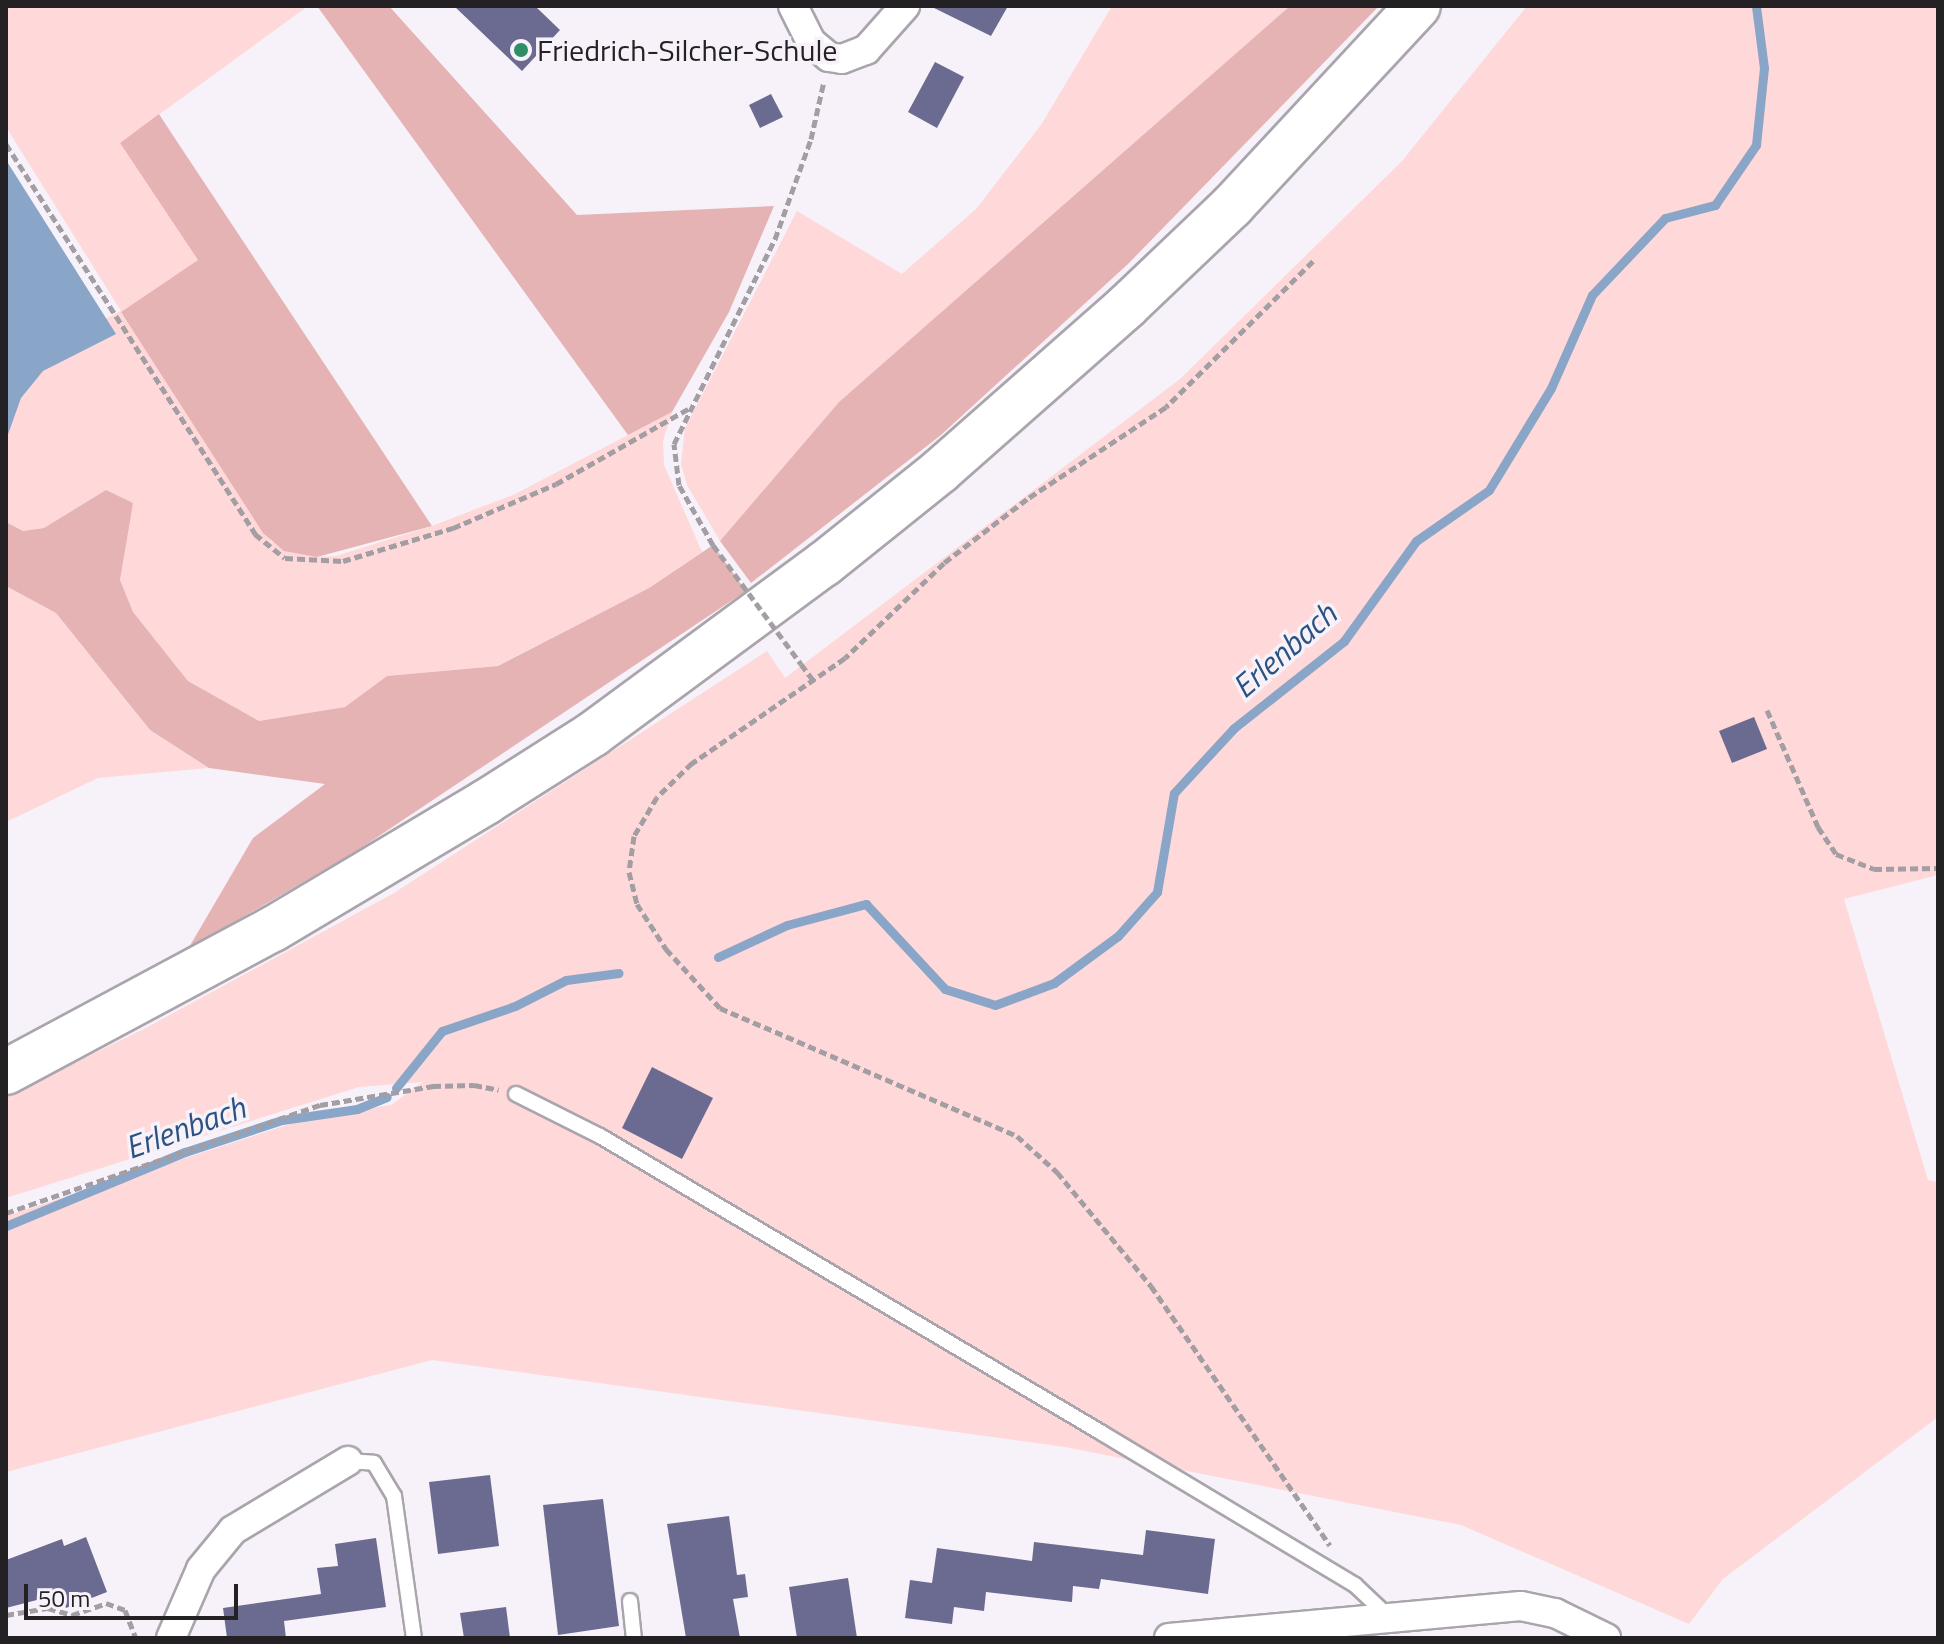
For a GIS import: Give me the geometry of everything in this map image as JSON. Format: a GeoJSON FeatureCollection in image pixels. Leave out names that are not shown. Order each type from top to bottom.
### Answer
{"type":"FeatureCollection","features":[{"type":"Feature","properties":{"kind":"main road"},"geometry":{"type":"LineString","coordinates":[[6,1072],[273,929],[486,802],[593,734],[824,564],[940,471],[1127,306],[1242,195],[1418,6]]}},
{"type":"Feature","properties":{"kind":"street"},"geometry":{"type":"LineString","coordinates":[[793,6],[811,42],[829,57],[842,59],[866,50],[905,6]]}},
{"type":"Feature","properties":{"kind":"street"},"geometry":{"type":"LineString","coordinates":[[171,1638],[201,1569],[233,1530],[348,1461]]}},
{"type":"Feature","properties":{"kind":"street"},"geometry":{"type":"LineString","coordinates":[[1169,1638],[1392,1628],[1537,1608],[1606,1638]]}},
{"type":"Feature","properties":{"kind":"lane"},"geometry":{"type":"LineString","coordinates":[[516,1094],[600,1136],[1355,1585],[1392,1628]]}},
{"type":"Feature","properties":{"kind":"lane"},"geometry":{"type":"LineString","coordinates":[[348,1461],[374,1463],[394,1496],[414,1638]]}},
{"type":"Feature","properties":{"kind":"lane"},"geometry":{"type":"LineString","coordinates":[[630,1601],[634,1638]]}},
{"type":"Feature","properties":{"kind":"path"},"geometry":{"type":"LineString","coordinates":[[813,680],[713,545],[675,474],[674,444],[688,409],[784,217],[811,139],[829,57]]}},
{"type":"Feature","properties":{"kind":"path"},"geometry":{"type":"LineString","coordinates":[[6,144],[255,534],[285,558],[343,561],[453,528],[556,484],[688,409]]}},
{"type":"Feature","properties":{"kind":"path"},"geometry":{"type":"LineString","coordinates":[[1313,261],[1166,407],[1027,499],[944,563],[845,658],[692,763],[657,797],[634,836],[629,872],[637,904],[674,959],[720,1008],[1017,1136],[1057,1172],[1151,1286],[1303,1501],[1355,1585]]}},
{"type":"Feature","properties":{"kind":"path"},"geometry":{"type":"LineString","coordinates":[[1767,710],[1818,827],[1836,854],[1874,869],[1938,868]]}},
{"type":"Feature","properties":{"kind":"path"},"geometry":{"type":"LineString","coordinates":[[6,1213],[320,1105],[433,1086],[474,1085],[516,1094]]}},
{"type":"Feature","properties":{"kind":"path"},"geometry":{"type":"LineString","coordinates":[[6,1615],[48,1608],[72,1615],[106,1603],[125,1610],[136,1638]]}},
{"type":"Feature","properties":{"kind":"shaded area"},"geometry":{"type":"Polygon","coordinates":[[[6,6],[308,6],[120,143],[198,260],[121,312],[272,542],[317,557],[336,556],[432,526],[515,494],[672,412],[663,441],[664,465],[702,552],[649,588],[497,666],[387,676],[345,707],[259,721],[188,681],[133,612],[120,580],[132,503],[106,490],[44,528],[23,531],[6,522],[6,164],[103,320],[121,311],[6,127],[6,6]]]}},
{"type":"Feature","properties":{"kind":"shaded area"},"geometry":{"type":"Polygon","coordinates":[[[317,6],[389,6],[577,215],[774,206],[729,312],[672,412],[628,435],[317,6]]]}},
{"type":"Feature","properties":{"kind":"shaded area"},"geometry":{"type":"Polygon","coordinates":[[[1112,6],[1290,6],[839,402],[720,541],[687,485],[681,464],[685,428],[797,211],[902,274],[976,209],[1041,125],[1112,6]]]}},
{"type":"Feature","properties":{"kind":"shaded area"},"geometry":{"type":"Polygon","coordinates":[[[1290,6],[1379,6],[1128,264],[941,435],[751,583],[720,541],[839,402],[1290,6]]]}},
{"type":"Feature","properties":{"kind":"shaded area"},"geometry":{"type":"Polygon","coordinates":[[[1527,6],[1938,6],[1938,875],[1844,899],[1928,1180],[1938,1182],[1938,1417],[1723,1579],[1689,1624],[1461,1525],[1065,1447],[432,1360],[6,1472],[6,1216],[309,1118],[391,1105],[423,1082],[359,1087],[6,1198],[6,1096],[144,1029],[394,893],[767,651],[785,678],[1180,379],[1402,161],[1527,6]]]}},
{"type":"Feature","properties":{"kind":"shaded area"},"geometry":{"type":"Polygon","coordinates":[[[159,114],[432,526],[317,557],[284,551],[263,533],[121,312],[198,260],[120,143],[159,114]]]}},
{"type":"Feature","properties":{"kind":"shaded area"},"geometry":{"type":"Polygon","coordinates":[[[106,490],[133,503],[120,580],[133,612],[188,681],[259,721],[345,707],[387,676],[498,666],[649,588],[713,545],[746,591],[355,852],[188,949],[253,838],[325,784],[209,768],[150,730],[56,613],[6,586],[6,522],[23,531],[44,528],[106,490]]]}},
{"type":"Feature","properties":{"kind":"shaded area"},"geometry":{"type":"Polygon","coordinates":[[[6,586],[56,613],[150,730],[209,768],[98,778],[6,822],[6,586]]]}},
{"type":"Feature","properties":{"kind":"water"},"geometry":{"type":"Polygon","coordinates":[[[6,160],[116,334],[43,371],[21,398],[6,440],[6,160]]]}},
{"type":"Feature","properties":{"kind":"building","name":"Friedrich-Silcher-Schule"},"geometry":{"type":"Polygon","coordinates":[[[454,6],[535,6],[560,30],[522,71],[454,6]]]}},
{"type":"Feature","properties":{"kind":"building"},"geometry":{"type":"Polygon","coordinates":[[[930,6],[1008,6],[991,36],[930,6]]]}},
{"type":"Feature","properties":{"kind":"building"},"geometry":{"type":"Polygon","coordinates":[[[935,62],[964,77],[937,128],[908,112],[935,62]]]}},
{"type":"Feature","properties":{"kind":"building"},"geometry":{"type":"Polygon","coordinates":[[[771,94],[783,117],[760,128],[749,105],[771,94]]]}},
{"type":"Feature","properties":{"kind":"building"},"geometry":{"type":"Polygon","coordinates":[[[1754,717],[1767,749],[1732,763],[1719,731],[1754,717]]]}},
{"type":"Feature","properties":{"kind":"building"},"geometry":{"type":"Polygon","coordinates":[[[652,1067],[713,1098],[682,1159],[622,1128],[652,1067]]]}},
{"type":"Feature","properties":{"kind":"building"},"geometry":{"type":"Polygon","coordinates":[[[490,1475],[499,1546],[438,1554],[429,1482],[490,1475]]]}},
{"type":"Feature","properties":{"kind":"building"},"geometry":{"type":"Polygon","coordinates":[[[603,1499],[619,1626],[558,1635],[543,1505],[603,1499]]]}},
{"type":"Feature","properties":{"kind":"building"},"geometry":{"type":"Polygon","coordinates":[[[729,1516],[737,1575],[745,1574],[748,1597],[733,1599],[740,1638],[686,1638],[667,1524],[729,1516]]]}},
{"type":"Feature","properties":{"kind":"building"},"geometry":{"type":"Polygon","coordinates":[[[1146,1530],[1215,1539],[1208,1594],[1101,1579],[1099,1589],[1073,1586],[1072,1602],[986,1592],[984,1611],[954,1607],[952,1624],[905,1618],[910,1580],[932,1583],[937,1548],[1032,1561],[1034,1542],[1143,1555],[1146,1530]]]}},
{"type":"Feature","properties":{"kind":"building"},"geometry":{"type":"Polygon","coordinates":[[[86,1537],[107,1592],[66,1608],[60,1594],[6,1608],[6,1560],[62,1539],[64,1546],[86,1537]]]}},
{"type":"Feature","properties":{"kind":"building"},"geometry":{"type":"Polygon","coordinates":[[[376,1538],[386,1607],[284,1621],[286,1638],[227,1638],[223,1608],[321,1594],[317,1568],[338,1566],[335,1544],[376,1538]]]}},
{"type":"Feature","properties":{"kind":"building"},"geometry":{"type":"Polygon","coordinates":[[[848,1578],[857,1638],[797,1638],[789,1587],[848,1578]]]}},
{"type":"Feature","properties":{"kind":"building"},"geometry":{"type":"Polygon","coordinates":[[[506,1607],[510,1638],[464,1638],[460,1613],[506,1607]]]}},
{"type":"Feature","properties":{"kind":"waterway","name":"Erlenbach"},"geometry":{"type":"LineString","coordinates":[[718,957],[787,925],[866,904],[945,989],[995,1005],[1054,983],[1118,936],[1157,892],[1174,793],[1234,728],[1344,641],[1416,541],[1489,490],[1551,388],[1592,295],[1665,218],[1715,205],[1756,145],[1764,68],[1756,6]]}},
{"type":"Feature","properties":{"kind":"waterway","name":"Erlenbach"},"geometry":{"type":"LineString","coordinates":[[396,1088],[442,1031],[515,1006],[566,980],[619,973]]}},
{"type":"Feature","properties":{"kind":"waterway","name":"Erlenbach"},"geometry":{"type":"LineString","coordinates":[[6,1226],[185,1152],[282,1120],[357,1109],[387,1097]]}},
{"type":"Feature","properties":{"kind":"place","name":"Friedrich-Silcher-Schule"},"geometry":{"type":"Point","coordinates":[521,50]}}]}
